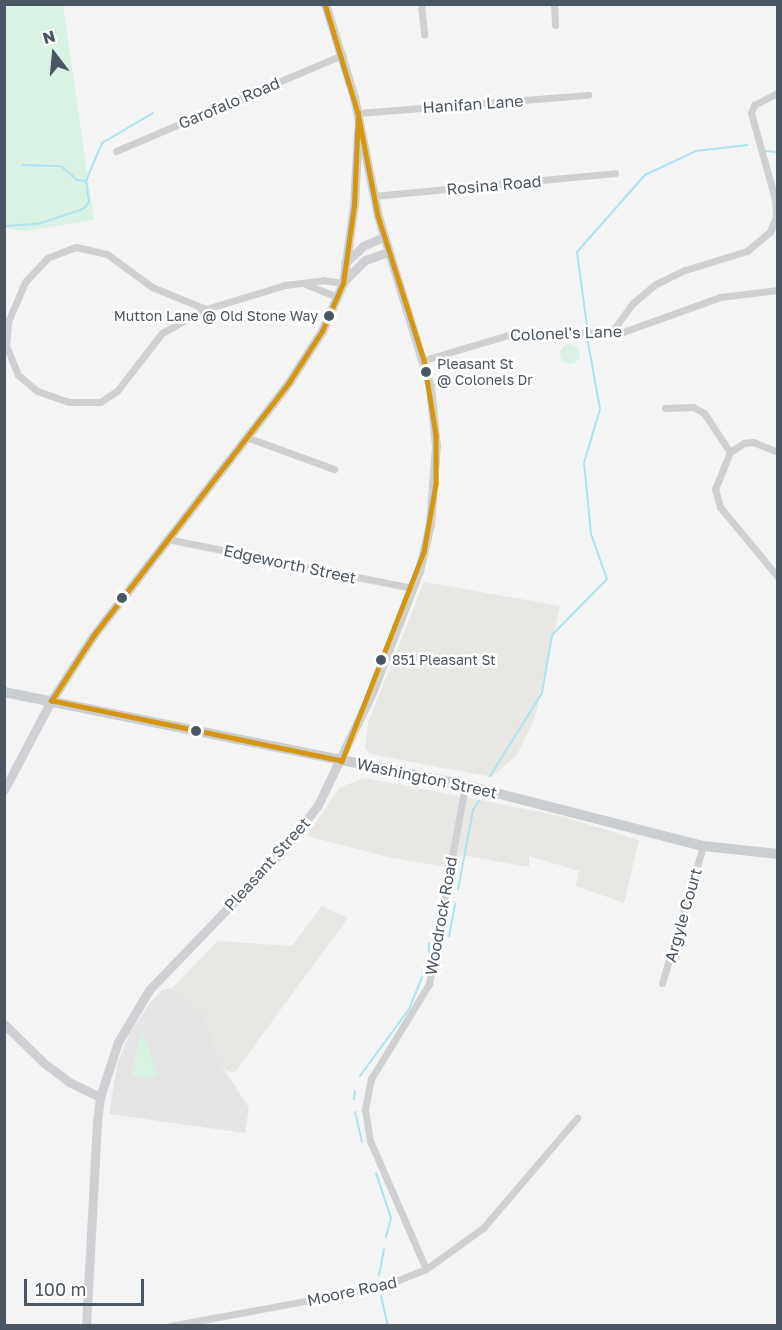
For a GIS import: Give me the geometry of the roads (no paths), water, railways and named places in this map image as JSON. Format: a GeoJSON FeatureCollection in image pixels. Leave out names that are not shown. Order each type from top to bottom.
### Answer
{"type":"FeatureCollection","features":[{"type":"Feature","properties":{"kind":"main road","name":"Pleasant Street"},"geometry":{"type":"LineString","coordinates":[[86,1326],[100,1097],[117,1044],[132,1014],[162,976],[294,839],[342,761],[412,588],[430,525],[436,484],[434,406],[424,360],[383,237],[358,113],[325,4]]}},
{"type":"Feature","properties":{"kind":"main road"},"geometry":{"type":"LineString","coordinates":[[343,283],[354,205],[358,113]]}},
{"type":"Feature","properties":{"kind":"main road"},"geometry":{"type":"LineString","coordinates":[[345,263],[367,243],[383,237]]}},
{"type":"Feature","properties":{"kind":"main road"},"geometry":{"type":"LineString","coordinates":[[4,790],[51,701],[93,636],[306,359],[343,283],[359,264],[388,252]]}},
{"type":"Feature","properties":{"kind":"main road","name":"Washington Street"},"geometry":{"type":"LineString","coordinates":[[4,692],[465,786],[703,846],[777,854]]}},
{"type":"Feature","properties":{"kind":"main road"},"geometry":{"type":"LineString","coordinates":[[4,1023],[50,1068],[100,1097]]}},
{"type":"Feature","properties":{"kind":"street"},"geometry":{"type":"LineString","coordinates":[[422,4],[424,35]]}},
{"type":"Feature","properties":{"kind":"street"},"geometry":{"type":"LineString","coordinates":[[554,4],[555,25]]}},
{"type":"Feature","properties":{"kind":"street","name":"Garofalo Road"},"geometry":{"type":"LineString","coordinates":[[116,151],[342,55]]}},
{"type":"Feature","properties":{"kind":"street"},"geometry":{"type":"LineString","coordinates":[[611,333],[633,303],[656,284],[685,270],[747,251],[770,232],[776,216],[775,199],[750,113],[754,105],[777,93]]}},
{"type":"Feature","properties":{"kind":"street","name":"Hanifan Lane"},"geometry":{"type":"LineString","coordinates":[[358,113],[588,95]]}},
{"type":"Feature","properties":{"kind":"street","name":"Rosina Road"},"geometry":{"type":"LineString","coordinates":[[373,196],[615,174]]}},
{"type":"Feature","properties":{"kind":"street"},"geometry":{"type":"LineString","coordinates":[[206,309],[152,287],[107,254],[76,248],[47,258],[30,276],[8,322],[6,346],[18,375],[37,391],[69,402],[99,402],[117,391],[162,333],[206,309],[272,287],[323,280],[343,283]]}},
{"type":"Feature","properties":{"kind":"street"},"geometry":{"type":"LineString","coordinates":[[303,283],[337,297]]}},
{"type":"Feature","properties":{"kind":"street","name":"Colonel's Lane"},"geometry":{"type":"LineString","coordinates":[[424,360],[512,334],[611,333],[641,327],[720,297],[777,290]]}},
{"type":"Feature","properties":{"kind":"street"},"geometry":{"type":"LineString","coordinates":[[665,408],[693,407],[704,413],[730,452]]}},
{"type":"Feature","properties":{"kind":"street"},"geometry":{"type":"LineString","coordinates":[[246,437],[334,469]]}},
{"type":"Feature","properties":{"kind":"street"},"geometry":{"type":"LineString","coordinates":[[777,452],[753,442],[744,443],[730,452],[718,477],[716,498],[727,519],[777,577]]}},
{"type":"Feature","properties":{"kind":"street","name":"Edgeworth Street"},"geometry":{"type":"LineString","coordinates":[[167,538],[412,588]]}},
{"type":"Feature","properties":{"kind":"street","name":"Woodrock Road"},"geometry":{"type":"LineString","coordinates":[[426,1269],[370,1141],[365,1109],[371,1079],[429,984],[465,786]]}},
{"type":"Feature","properties":{"kind":"street","name":"Argyle Court"},"geometry":{"type":"LineString","coordinates":[[662,983],[703,846]]}},
{"type":"Feature","properties":{"kind":"street","name":"Moore Road"},"geometry":{"type":"LineString","coordinates":[[170,1326],[370,1289],[426,1269],[490,1221],[577,1118]]}},
{"type":"Feature","properties":{"kind":"waterway"},"geometry":{"type":"LineString","coordinates":[[6,226],[38,224],[83,209],[89,202],[86,181],[102,143],[153,113]]}},
{"type":"Feature","properties":{"kind":"waterway"},"geometry":{"type":"LineString","coordinates":[[587,326],[577,252],[645,175],[696,151],[748,145]]}},
{"type":"Feature","properties":{"kind":"waterway"},"geometry":{"type":"LineString","coordinates":[[765,151],[778,152]]}},
{"type":"Feature","properties":{"kind":"waterway"},"geometry":{"type":"LineString","coordinates":[[23,165],[61,166],[77,180],[86,181]]}},
{"type":"Feature","properties":{"kind":"waterway"},"geometry":{"type":"LineString","coordinates":[[490,776],[542,693],[552,635],[607,579],[591,534],[584,463],[600,409],[587,337]]}},
{"type":"Feature","properties":{"kind":"waterway"},"geometry":{"type":"LineString","coordinates":[[458,889],[473,810],[479,801]]}},
{"type":"Feature","properties":{"kind":"waterway"},"geometry":{"type":"LineString","coordinates":[[449,936],[455,904]]}},
{"type":"Feature","properties":{"kind":"waterway"},"geometry":{"type":"LineString","coordinates":[[429,943],[429,952]]}},
{"type":"Feature","properties":{"kind":"waterway"},"geometry":{"type":"LineString","coordinates":[[360,1076],[409,1009],[425,970]]}},
{"type":"Feature","properties":{"kind":"waterway"},"geometry":{"type":"LineString","coordinates":[[354,1099],[355,1091]]}},
{"type":"Feature","properties":{"kind":"waterway"},"geometry":{"type":"LineString","coordinates":[[355,1112],[362,1142]]}},
{"type":"Feature","properties":{"kind":"waterway"},"geometry":{"type":"LineString","coordinates":[[376,1173],[391,1218],[386,1237]]}},
{"type":"Feature","properties":{"kind":"waterway"},"geometry":{"type":"LineString","coordinates":[[379,1275],[384,1249]]}},
{"type":"Feature","properties":{"kind":"waterway"},"geometry":{"type":"LineString","coordinates":[[381,1296],[388,1326]]}},
{"type":"Feature","properties":{"kind":"place","name":"Mutton Lane @ Old Stone Way"},"geometry":{"type":"Point","coordinates":[329,316]}},
{"type":"Feature","properties":{"kind":"place","name":"Pleasant St @ Colonels Dr"},"geometry":{"type":"Point","coordinates":[426,372]}},
{"type":"Feature","properties":{"kind":"place","name":"851 Pleasant St"},"geometry":{"type":"Point","coordinates":[381,660]}}]}
